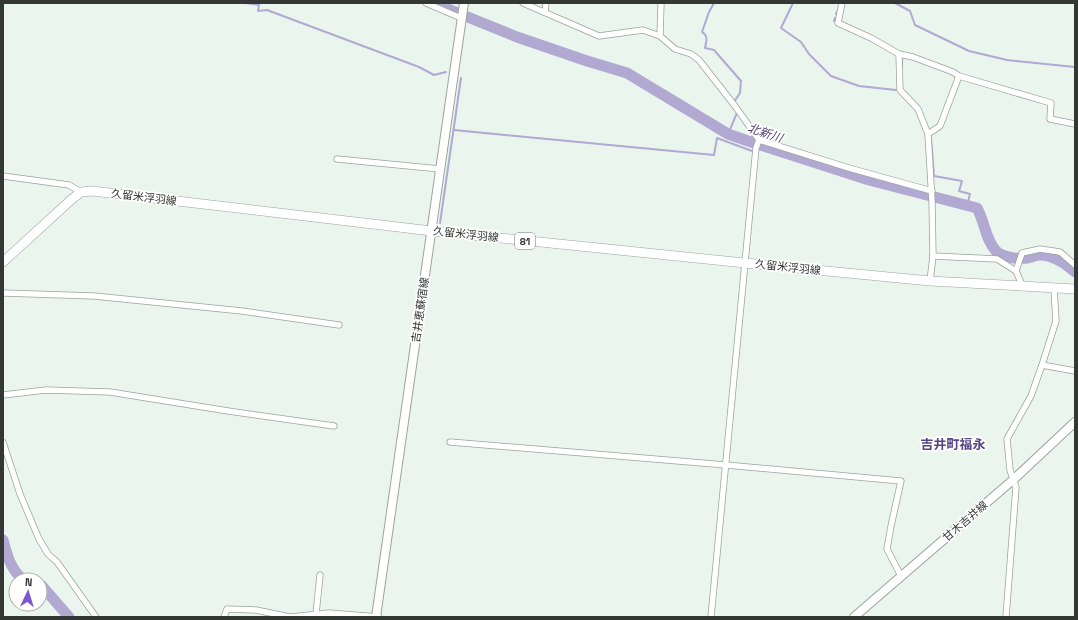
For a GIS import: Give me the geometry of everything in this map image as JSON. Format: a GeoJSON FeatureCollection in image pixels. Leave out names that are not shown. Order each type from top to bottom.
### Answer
{"type":"FeatureCollection","features":[{"type":"Feature","properties":{"kind":"main road","name":"吉井恵蘇宿線"},"geometry":{"type":"LineString","coordinates":[[377,617],[463,10]]}},
{"type":"Feature","properties":{"kind":"main road","name":"久留米浮羽線"},"geometry":{"type":"LineString","coordinates":[[81,192],[92,191],[432,231],[745,263],[930,281],[1075,289]]}},
{"type":"Feature","properties":{"kind":"main road"},"geometry":{"type":"LineString","coordinates":[[3,262],[63,206],[81,192]]}},
{"type":"Feature","properties":{"kind":"main road","name":"甘木吉井線"},"geometry":{"type":"LineString","coordinates":[[854,617],[1014,478],[1075,422]]}},
{"type":"Feature","properties":{"kind":"street"},"geometry":{"type":"LineString","coordinates":[[426,3],[463,10]]}},
{"type":"Feature","properties":{"kind":"street"},"geometry":{"type":"LineString","coordinates":[[523,3],[600,36],[643,30],[660,36],[675,49],[691,54],[699,60],[759,140],[932,192]]}},
{"type":"Feature","properties":{"kind":"street"},"geometry":{"type":"LineString","coordinates":[[545,12],[546,3]]}},
{"type":"Feature","properties":{"kind":"street"},"geometry":{"type":"LineString","coordinates":[[660,36],[661,3]]}},
{"type":"Feature","properties":{"kind":"street"},"geometry":{"type":"LineString","coordinates":[[842,3],[838,23],[871,38],[899,54],[913,57],[953,72],[959,76],[1052,103],[1050,119],[1075,124]]}},
{"type":"Feature","properties":{"kind":"street"},"geometry":{"type":"LineString","coordinates":[[899,54],[900,90],[918,109],[930,133],[933,256],[930,281]]}},
{"type":"Feature","properties":{"kind":"street"},"geometry":{"type":"LineString","coordinates":[[930,133],[940,126],[959,76]]}},
{"type":"Feature","properties":{"kind":"street"},"geometry":{"type":"LineString","coordinates":[[712,617],[756,147],[759,140]]}},
{"type":"Feature","properties":{"kind":"street"},"geometry":{"type":"LineString","coordinates":[[337,159],[440,169]]}},
{"type":"Feature","properties":{"kind":"street"},"geometry":{"type":"LineString","coordinates":[[3,176],[69,185],[81,192]]}},
{"type":"Feature","properties":{"kind":"street"},"geometry":{"type":"LineString","coordinates":[[1016,271],[1022,253],[1040,249],[1060,252],[1075,265]]}},
{"type":"Feature","properties":{"kind":"street"},"geometry":{"type":"LineString","coordinates":[[933,256],[997,259],[1016,271],[1023,287]]}},
{"type":"Feature","properties":{"kind":"street"},"geometry":{"type":"LineString","coordinates":[[1006,617],[1016,487],[1010,470],[1008,439],[1031,396],[1056,321],[1054,288]]}},
{"type":"Feature","properties":{"kind":"street"},"geometry":{"type":"LineString","coordinates":[[3,293],[94,296],[242,311],[339,325]]}},
{"type":"Feature","properties":{"kind":"street"},"geometry":{"type":"LineString","coordinates":[[1042,366],[1075,371]]}},
{"type":"Feature","properties":{"kind":"street"},"geometry":{"type":"LineString","coordinates":[[3,395],[46,390],[110,392],[334,426]]}},
{"type":"Feature","properties":{"kind":"street"},"geometry":{"type":"LineString","coordinates":[[3,442],[20,494],[39,539],[48,554],[57,562],[96,617]]}},
{"type":"Feature","properties":{"kind":"street"},"geometry":{"type":"LineString","coordinates":[[450,442],[901,481],[887,549],[901,576]]}},
{"type":"Feature","properties":{"kind":"street"},"geometry":{"type":"LineString","coordinates":[[316,614],[320,575]]}},
{"type":"Feature","properties":{"kind":"street"},"geometry":{"type":"LineString","coordinates":[[224,617],[227,609],[256,610],[290,617],[329,613],[377,617]]}},
{"type":"Feature","properties":{"kind":"waterway"},"geometry":{"type":"LineString","coordinates":[[245,3],[259,5],[258,11],[267,10],[419,67],[434,75],[446,72]]}},
{"type":"Feature","properties":{"kind":"waterway","name":"北新川"},"geometry":{"type":"LineString","coordinates":[[433,3],[517,37],[627,73],[728,134],[869,180],[977,208],[987,236],[992,246],[999,253],[1007,257],[1015,258],[1028,258],[1040,255],[1050,256],[1075,272]]}},
{"type":"Feature","properties":{"kind":"waterway"},"geometry":{"type":"LineString","coordinates":[[714,3],[702,32],[706,35],[705,48],[714,50],[741,81],[740,93],[734,102],[735,103]]}},
{"type":"Feature","properties":{"kind":"waterway"},"geometry":{"type":"LineString","coordinates":[[793,3],[781,28],[801,42],[809,54],[831,76],[859,86],[896,90]]}},
{"type":"Feature","properties":{"kind":"waterway"},"geometry":{"type":"LineString","coordinates":[[895,3],[910,11],[915,25],[969,51],[1007,60],[1075,67]]}},
{"type":"Feature","properties":{"kind":"waterway"},"geometry":{"type":"LineString","coordinates":[[836,14],[839,8]]}},
{"type":"Feature","properties":{"kind":"waterway"},"geometry":{"type":"LineString","coordinates":[[902,57],[902,66]]}},
{"type":"Feature","properties":{"kind":"waterway"},"geometry":{"type":"LineString","coordinates":[[440,223],[461,78]]}},
{"type":"Feature","properties":{"kind":"waterway"},"geometry":{"type":"LineString","coordinates":[[728,134],[737,113]]}},
{"type":"Feature","properties":{"kind":"waterway"},"geometry":{"type":"LineString","coordinates":[[454,130],[714,155],[717,138],[752,151]]}},
{"type":"Feature","properties":{"kind":"waterway"},"geometry":{"type":"LineString","coordinates":[[931,138],[934,176],[962,181],[959,191],[970,194],[967,206]]}},
{"type":"Feature","properties":{"kind":"waterway"},"geometry":{"type":"LineString","coordinates":[[3,540],[8,557],[16,572]]}},
{"type":"Feature","properties":{"kind":"waterway"},"geometry":{"type":"LineString","coordinates":[[48,593],[69,617]]}},
{"type":"Feature","properties":{"kind":"district","name":"吉井町福永"},"geometry":{"type":"Point","coordinates":[953,444]}}]}
